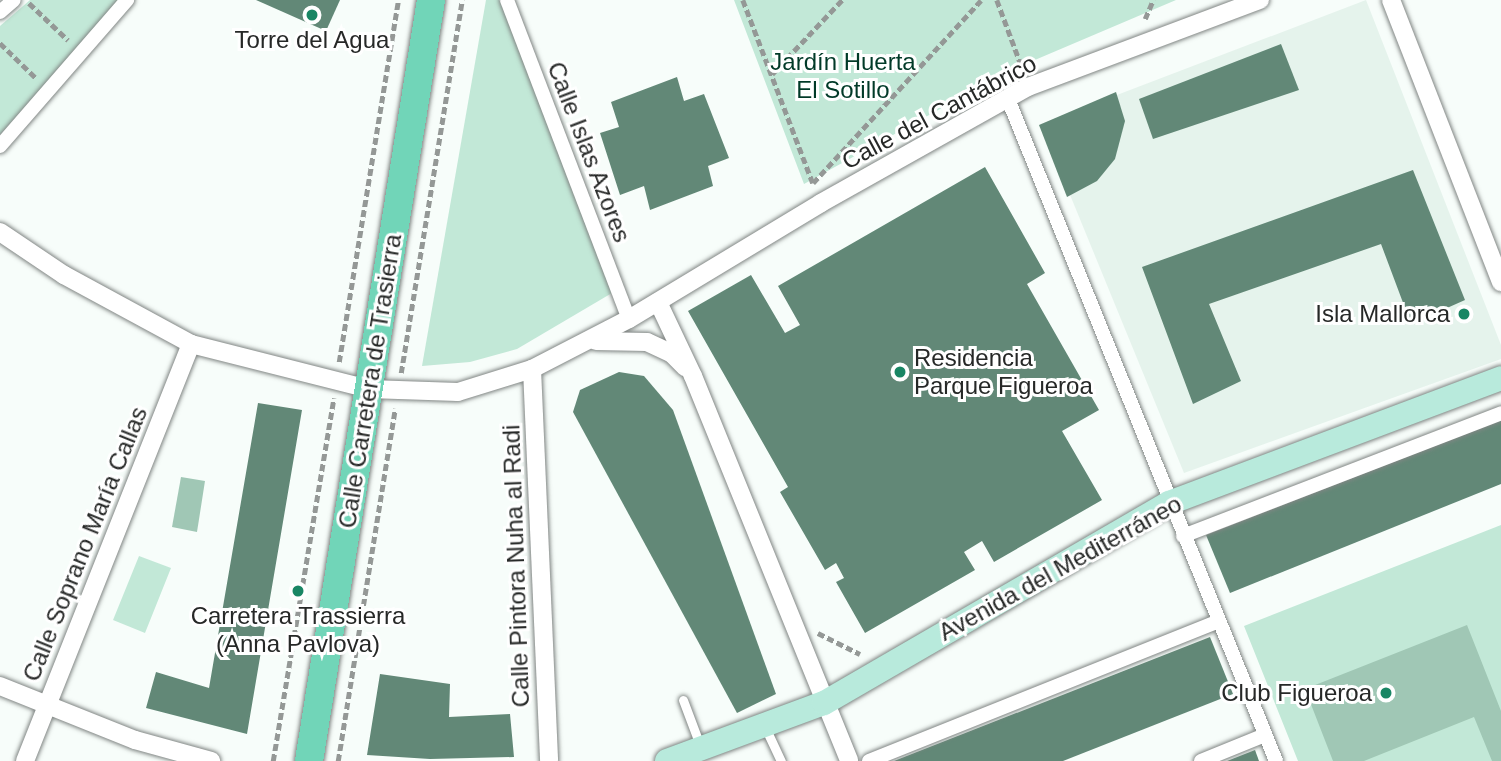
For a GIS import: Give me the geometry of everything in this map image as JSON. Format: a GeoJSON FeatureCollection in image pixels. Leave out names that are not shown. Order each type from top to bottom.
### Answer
{"type":"FeatureCollection","features":[{"type":"Feature","properties":{"kind":"main road","name":"Calle Carretera de Trasierra"},"geometry":{"type":"LineString","coordinates":[[309,761],[431,0]]}},
{"type":"Feature","properties":{"kind":"main road","name":"Avenida del Mediterráneo"},"geometry":{"type":"LineString","coordinates":[[667,761],[824,703],[1169,503],[1501,378]]}},
{"type":"Feature","properties":{"kind":"street"},"geometry":{"type":"LineString","coordinates":[[0,12],[13,0]]}},
{"type":"Feature","properties":{"kind":"street"},"geometry":{"type":"LineString","coordinates":[[0,146],[127,0]]}},
{"type":"Feature","properties":{"kind":"street","name":"Calle Islas Azores"},"geometry":{"type":"LineString","coordinates":[[507,0],[629,319]]}},
{"type":"Feature","properties":{"kind":"street","name":"Calle del Cantábrico"},"geometry":{"type":"LineString","coordinates":[[0,232],[64,275],[191,344],[369,389],[458,392],[532,369],[586,342],[1008,99],[1260,0]]}},
{"type":"Feature","properties":{"kind":"street"},"geometry":{"type":"LineString","coordinates":[[1391,0],[1501,282]]}},
{"type":"Feature","properties":{"kind":"street"},"geometry":{"type":"LineString","coordinates":[[1008,99],[1169,503],[1276,761]]}},
{"type":"Feature","properties":{"kind":"street"},"geometry":{"type":"LineString","coordinates":[[658,302],[693,376],[849,761]]}},
{"type":"Feature","properties":{"kind":"street"},"geometry":{"type":"LineString","coordinates":[[586,342],[647,342],[671,353],[693,376]]}},
{"type":"Feature","properties":{"kind":"street","name":"Calle Soprano María Callas"},"geometry":{"type":"LineString","coordinates":[[25,761],[191,344]]}},
{"type":"Feature","properties":{"kind":"street","name":"Calle Pintora Nuha al Radi"},"geometry":{"type":"LineString","coordinates":[[532,369],[549,761]]}},
{"type":"Feature","properties":{"kind":"street"},"geometry":{"type":"LineString","coordinates":[[1183,536],[1501,413]]}},
{"type":"Feature","properties":{"kind":"street"},"geometry":{"type":"LineString","coordinates":[[869,761],[1219,621]]}},
{"type":"Feature","properties":{"kind":"street"},"geometry":{"type":"LineString","coordinates":[[0,686],[46,708],[135,740],[211,761]]}},
{"type":"Feature","properties":{"kind":"street"},"geometry":{"type":"LineString","coordinates":[[1201,761],[1265,735]]}},
{"type":"Feature","properties":{"kind":"lane"},"geometry":{"type":"LineString","coordinates":[[683,700],[702,750]]}},
{"type":"Feature","properties":{"kind":"lane"},"geometry":{"type":"LineString","coordinates":[[764,726],[781,761]]}},
{"type":"Feature","properties":{"kind":"path"},"geometry":{"type":"LineString","coordinates":[[26,0],[82,53]]}},
{"type":"Feature","properties":{"kind":"path"},"geometry":{"type":"LineString","coordinates":[[743,0],[813,183],[981,0]]}},
{"type":"Feature","properties":{"kind":"path"},"geometry":{"type":"LineString","coordinates":[[772,74],[842,0]]}},
{"type":"Feature","properties":{"kind":"path"},"geometry":{"type":"LineString","coordinates":[[997,0],[1023,71]]}},
{"type":"Feature","properties":{"kind":"path"},"geometry":{"type":"LineString","coordinates":[[1145,19],[1153,0]]}},
{"type":"Feature","properties":{"kind":"path"},"geometry":{"type":"LineString","coordinates":[[0,43],[49,91]]}},
{"type":"Feature","properties":{"kind":"shaded area"},"geometry":{"type":"Polygon","coordinates":[[[1366,0],[1501,345],[1501,359],[1184,473],[1041,124],[1366,0]]]}},
{"type":"Feature","properties":{"kind":"shaded area"},"geometry":{"type":"Polygon","coordinates":[[[181,477],[205,481],[197,532],[172,527],[181,477]]]}},
{"type":"Feature","properties":{"kind":"shaded area"},"geometry":{"type":"Polygon","coordinates":[[[1467,625],[1501,711],[1501,761],[1492,761],[1474,717],[1364,761],[1333,761],[1305,689],[1467,625]]]}},
{"type":"Feature","properties":{"kind":"green space"},"geometry":{"type":"Polygon","coordinates":[[[30,0],[119,0],[0,135],[0,26],[30,0]]]}},
{"type":"Feature","properties":{"kind":"green space"},"geometry":{"type":"Polygon","coordinates":[[[486,0],[500,0],[612,293],[517,349],[470,362],[422,366],[486,0]]]}},
{"type":"Feature","properties":{"kind":"green space","name":"Jardín Huerta El Sotillo"},"geometry":{"type":"Polygon","coordinates":[[[734,0],[1176,0],[1009,71],[804,184],[734,0]]]}},
{"type":"Feature","properties":{"kind":"green space","name":"Club Figueroa"},"geometry":{"type":"Polygon","coordinates":[[[1501,525],[1501,761],[1298,761],[1244,626],[1501,525]]]}},
{"type":"Feature","properties":{"kind":"green space"},"geometry":{"type":"Polygon","coordinates":[[[139,556],[171,568],[145,633],[113,620],[139,556]]]}},
{"type":"Feature","properties":{"kind":"building","name":"Torre del Agua"},"geometry":{"type":"Polygon","coordinates":[[[256,0],[340,0],[326,31],[256,0]]]}},
{"type":"Feature","properties":{"kind":"building"},"geometry":{"type":"Polygon","coordinates":[[[1281,44],[1299,90],[1153,139],[1139,99],[1281,44]]]}},
{"type":"Feature","properties":{"kind":"building"},"geometry":{"type":"Polygon","coordinates":[[[677,77],[684,101],[704,94],[729,158],[708,166],[713,186],[650,210],[644,186],[620,195],[600,133],[619,127],[611,102],[677,77]]]}},
{"type":"Feature","properties":{"kind":"building"},"geometry":{"type":"Polygon","coordinates":[[[1116,92],[1125,121],[1115,159],[1097,181],[1067,197],[1039,125],[1116,92]]]}},
{"type":"Feature","properties":{"kind":"building","name":"Residencia Parque Figueroa"},"geometry":{"type":"Polygon","coordinates":[[[985,167],[1045,273],[1027,284],[1099,410],[1062,431],[1102,500],[994,562],[982,541],[964,552],[975,570],[865,633],[836,582],[844,578],[836,563],[825,570],[780,492],[788,487],[688,311],[751,275],[785,333],[800,325],[778,286],[985,167]]]}},
{"type":"Feature","properties":{"kind":"building"},"geometry":{"type":"Polygon","coordinates":[[[1413,170],[1465,300],[1411,324],[1381,244],[1209,304],[1241,381],[1193,404],[1142,267],[1413,170]]]}},
{"type":"Feature","properties":{"kind":"building"},"geometry":{"type":"Polygon","coordinates":[[[619,372],[644,376],[673,410],[776,694],[737,713],[573,412],[580,390],[619,372]]]}},
{"type":"Feature","properties":{"kind":"building"},"geometry":{"type":"Polygon","coordinates":[[[258,403],[302,410],[247,734],[146,708],[156,672],[209,688],[258,403]]]}},
{"type":"Feature","properties":{"kind":"building"},"geometry":{"type":"Polygon","coordinates":[[[1501,420],[1501,484],[1230,593],[1206,535],[1501,420]]]}},
{"type":"Feature","properties":{"kind":"building"},"geometry":{"type":"Polygon","coordinates":[[[1210,637],[1233,694],[1063,761],[894,761],[1210,637]]]}},
{"type":"Feature","properties":{"kind":"building"},"geometry":{"type":"Polygon","coordinates":[[[380,674],[450,684],[449,717],[510,714],[514,757],[430,759],[367,755],[380,674]]]}},
{"type":"Feature","properties":{"kind":"building"},"geometry":{"type":"Polygon","coordinates":[[[1255,750],[1259,761],[1227,761],[1255,750]]]}},
{"type":"Feature","properties":{"kind":"place","name":"Torre del Agua"},"geometry":{"type":"Point","coordinates":[312,15]}},
{"type":"Feature","properties":{"kind":"place","name":"Isla Mallorca"},"geometry":{"type":"Point","coordinates":[1464,314]}},
{"type":"Feature","properties":{"kind":"place","name":"Residencia Parque Figueroa"},"geometry":{"type":"Point","coordinates":[900,372]}},
{"type":"Feature","properties":{"kind":"place","name":"Carretera Trassierra (Anna Pavlova)"},"geometry":{"type":"Point","coordinates":[298,591]}},
{"type":"Feature","properties":{"kind":"place","name":"Club Figueroa"},"geometry":{"type":"Point","coordinates":[1386,693]}}]}
